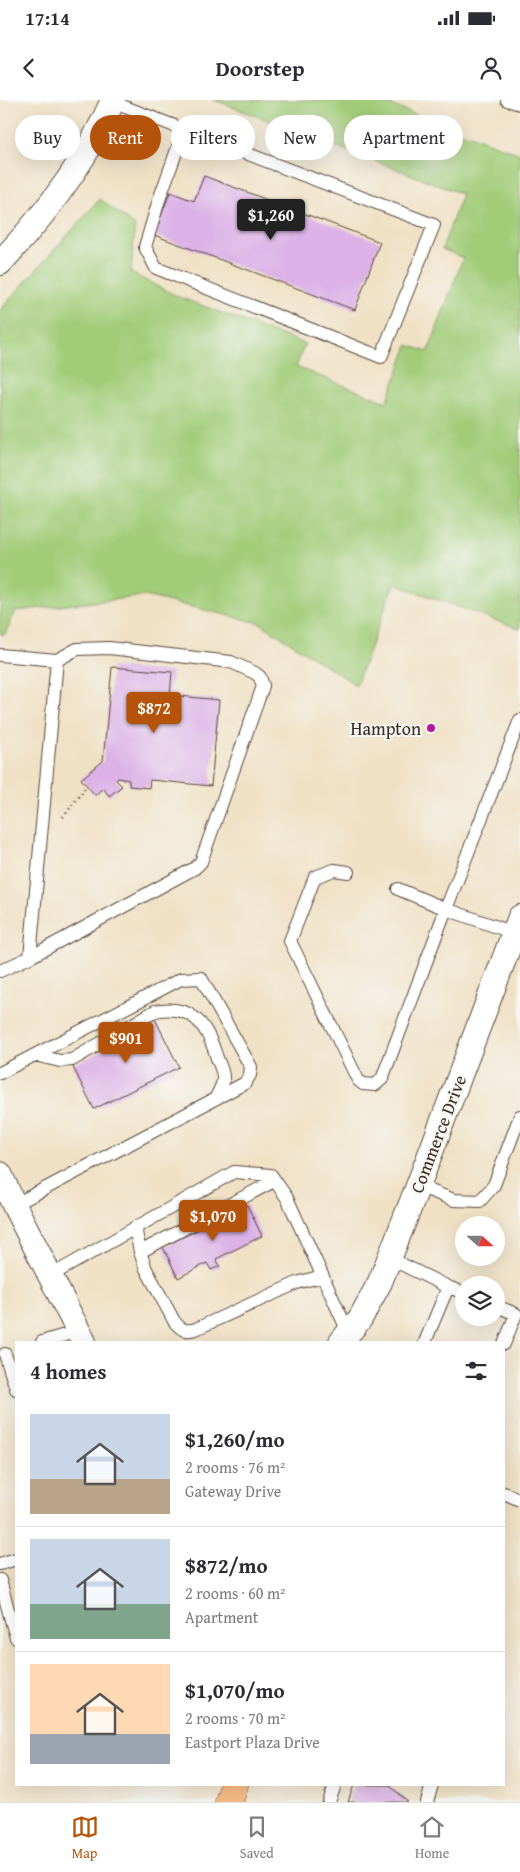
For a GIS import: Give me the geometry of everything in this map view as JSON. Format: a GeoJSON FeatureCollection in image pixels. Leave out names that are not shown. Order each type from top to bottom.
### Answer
{"type":"FeatureCollection","features":[{"type":"Feature","properties":{"kind":"main road"},"geometry":{"type":"LineString","coordinates":[[229,1802],[234,1786]]}},
{"type":"Feature","properties":{"kind":"street"},"geometry":{"type":"LineString","coordinates":[[0,263],[57,196],[84,155],[113,101]]}},
{"type":"Feature","properties":{"kind":"street","name":"Commerce Drive"},"geometry":{"type":"LineString","coordinates":[[345,1338],[360,1319],[380,1282],[517,925]]}},
{"type":"Feature","properties":{"kind":"street"},"geometry":{"type":"LineString","coordinates":[[0,1174],[81,1337]]}},
{"type":"Feature","properties":{"kind":"street"},"geometry":{"type":"LineString","coordinates":[[242,1802],[243,1786]]}},
{"type":"Feature","properties":{"kind":"lane"},"geometry":{"type":"LineString","coordinates":[[508,100],[520,104]]}},
{"type":"Feature","properties":{"kind":"lane"},"geometry":{"type":"LineString","coordinates":[[113,101],[171,125]]}},
{"type":"Feature","properties":{"kind":"lane"},"geometry":{"type":"LineString","coordinates":[[184,130],[434,226],[381,357],[156,268],[145,247],[159,200],[184,130]]}},
{"type":"Feature","properties":{"kind":"lane"},"geometry":{"type":"LineString","coordinates":[[0,655],[57,660],[77,649],[109,648],[231,662],[255,673],[260,677],[263,686],[201,862],[195,868],[0,972]]}},
{"type":"Feature","properties":{"kind":"lane"},"geometry":{"type":"LineString","coordinates":[[30,956],[57,660]]}},
{"type":"Feature","properties":{"kind":"lane"},"geometry":{"type":"LineString","coordinates":[[348,872],[334,870],[315,877],[290,942],[358,1080],[363,1084],[375,1085],[382,1078],[520,720]]}},
{"type":"Feature","properties":{"kind":"lane"},"geometry":{"type":"LineString","coordinates":[[398,889],[446,909],[517,925]]}},
{"type":"Feature","properties":{"kind":"lane"},"geometry":{"type":"LineString","coordinates":[[0,1073],[181,979],[201,978],[251,1067],[250,1075],[245,1084],[14,1205]]}},
{"type":"Feature","properties":{"kind":"lane"},"geometry":{"type":"LineString","coordinates":[[35,1055],[60,1061],[72,1060],[155,1011],[177,1009],[192,1014],[202,1023],[213,1046],[224,1078],[216,1099]]}},
{"type":"Feature","properties":{"kind":"lane"},"geometry":{"type":"LineString","coordinates":[[418,1186],[454,1200],[480,1201],[494,1185],[520,1116]]}},
{"type":"Feature","properties":{"kind":"lane"},"geometry":{"type":"LineString","coordinates":[[50,1276],[234,1172],[272,1178],[287,1198],[322,1276],[345,1338]]}},
{"type":"Feature","properties":{"kind":"lane"},"geometry":{"type":"LineString","coordinates":[[140,1252],[272,1178]]}},
{"type":"Feature","properties":{"kind":"lane"},"geometry":{"type":"LineString","coordinates":[[135,1227],[146,1270],[174,1321],[179,1328],[186,1331],[196,1329],[297,1283],[322,1276]]}},
{"type":"Feature","properties":{"kind":"lane"},"geometry":{"type":"LineString","coordinates":[[389,1258],[455,1289]]}},
{"type":"Feature","properties":{"kind":"lane"},"geometry":{"type":"LineString","coordinates":[[425,1341],[448,1286]]}},
{"type":"Feature","properties":{"kind":"lane"},"geometry":{"type":"LineString","coordinates":[[505,1309],[518,1314],[505,1342]]}},
{"type":"Feature","properties":{"kind":"lane"},"geometry":{"type":"LineString","coordinates":[[50,1341],[81,1337]]}},
{"type":"Feature","properties":{"kind":"lane"},"geometry":{"type":"LineString","coordinates":[[7,1353],[15,1385]]}},
{"type":"Feature","properties":{"kind":"lane"},"geometry":{"type":"LineString","coordinates":[[505,1493],[520,1500]]}},
{"type":"Feature","properties":{"kind":"lane"},"geometry":{"type":"LineString","coordinates":[[0,1564],[15,1559]]}},
{"type":"Feature","properties":{"kind":"lane"},"geometry":{"type":"LineString","coordinates":[[0,1580],[15,1634]]}},
{"type":"Feature","properties":{"kind":"lane"},"geometry":{"type":"LineString","coordinates":[[329,1802],[335,1786]]}},
{"type":"Feature","properties":{"kind":"lane"},"geometry":{"type":"LineString","coordinates":[[428,1802],[432,1786]]}},
{"type":"Feature","properties":{"kind":"path"},"geometry":{"type":"LineString","coordinates":[[59,824],[87,786]]}},
{"type":"Feature","properties":{"kind":"green space"},"geometry":{"type":"Polygon","coordinates":[[[214,100],[377,100],[417,115],[344,115],[344,149],[334,145],[334,115],[265,115],[265,119],[214,100]]]}},
{"type":"Feature","properties":{"kind":"green space"},"geometry":{"type":"Polygon","coordinates":[[[463,132],[520,154],[520,629],[394,584],[356,685],[260,623],[145,596],[16,611],[5,634],[0,634],[0,310],[100,199],[135,226],[131,273],[179,297],[305,344],[296,367],[387,402],[408,345],[428,352],[463,258],[442,249],[462,194],[372,160],[463,160],[463,132]]]}},
{"type":"Feature","properties":{"kind":"building"},"geometry":{"type":"Polygon","coordinates":[[[204,176],[380,242],[355,310],[154,235],[170,192],[194,201],[204,176]]]}},
{"type":"Feature","properties":{"kind":"building"},"geometry":{"type":"Polygon","coordinates":[[[112,667],[172,672],[170,695],[219,700],[211,786],[150,780],[149,788],[129,786],[129,780],[118,778],[116,780],[122,786],[109,796],[103,788],[95,795],[81,779],[103,761],[112,667]]]}},
{"type":"Feature","properties":{"kind":"building"},"geometry":{"type":"Polygon","coordinates":[[[155,1019],[179,1067],[94,1109],[72,1065],[114,1045],[113,1039],[155,1019]]]}},
{"type":"Feature","properties":{"kind":"building"},"geometry":{"type":"Polygon","coordinates":[[[247,1205],[262,1236],[216,1259],[220,1266],[211,1270],[207,1263],[178,1278],[163,1247],[247,1205]]]}},
{"type":"Feature","properties":{"kind":"building"},"geometry":{"type":"Polygon","coordinates":[[[354,1786],[390,1786],[408,1802],[348,1802],[354,1786]]]}},
{"type":"Feature","properties":{"kind":"place","name":"Hampton"},"geometry":{"type":"Point","coordinates":[431,728]}}]}
